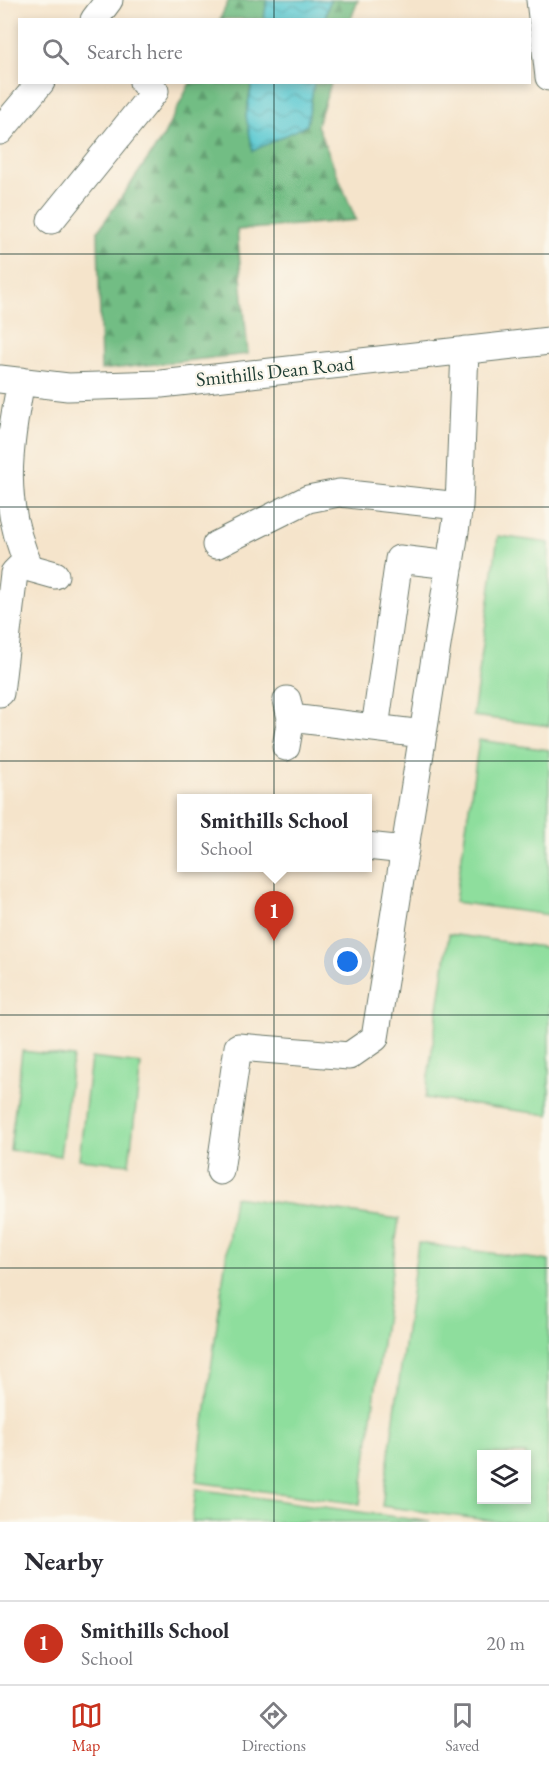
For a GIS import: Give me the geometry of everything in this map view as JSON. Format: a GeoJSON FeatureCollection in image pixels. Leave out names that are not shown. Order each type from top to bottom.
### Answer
{"type":"FeatureCollection","features":[{"type":"Feature","properties":{"kind":"street"},"geometry":{"type":"LineString","coordinates":[[96,18],[109,0]]}},
{"type":"Feature","properties":{"kind":"street"},"geometry":{"type":"LineString","coordinates":[[540,0],[549,76]]}},
{"type":"Feature","properties":{"kind":"street"},"geometry":{"type":"LineString","coordinates":[[0,131],[39,84]]}},
{"type":"Feature","properties":{"kind":"street"},"geometry":{"type":"LineString","coordinates":[[51,220],[154,91],[145,84]]}},
{"type":"Feature","properties":{"kind":"street","name":"Smithills Dean Road"},"geometry":{"type":"LineString","coordinates":[[11,380],[68,387],[162,384],[549,341]]}},
{"type":"Feature","properties":{"kind":"street"},"geometry":{"type":"LineString","coordinates":[[220,1171],[238,1047],[349,1056],[375,1038],[459,506],[465,350]]}},
{"type":"Feature","properties":{"kind":"street"},"geometry":{"type":"LineString","coordinates":[[11,380],[6,495],[30,568],[55,574]]}},
{"type":"Feature","properties":{"kind":"street"},"geometry":{"type":"LineString","coordinates":[[216,545],[308,500],[339,493],[459,506]]}},
{"type":"Feature","properties":{"kind":"street"},"geometry":{"type":"LineString","coordinates":[[375,728],[399,559],[450,565]]}},
{"type":"Feature","properties":{"kind":"street"},"geometry":{"type":"LineString","coordinates":[[0,693],[14,573],[26,561]]}},
{"type":"Feature","properties":{"kind":"street"},"geometry":{"type":"LineString","coordinates":[[286,747],[289,709],[375,728],[423,734]]}},
{"type":"Feature","properties":{"kind":"street"},"geometry":{"type":"LineString","coordinates":[[372,847],[405,850]]}},
{"type":"Feature","properties":{"kind":"green space"},"geometry":{"type":"Polygon","coordinates":[[[229,0],[267,0],[264,18],[220,18],[229,0]]]}},
{"type":"Feature","properties":{"kind":"green space"},"geometry":{"type":"Polygon","coordinates":[[[330,0],[358,0],[351,18],[326,18],[330,0]]]}},
{"type":"Feature","properties":{"kind":"green space"},"geometry":{"type":"Polygon","coordinates":[[[190,84],[252,84],[246,116],[307,125],[314,84],[331,84],[317,125],[356,220],[237,230],[248,354],[101,370],[98,231],[163,137],[190,84]]]}},
{"type":"Feature","properties":{"kind":"green space"},"geometry":{"type":"Polygon","coordinates":[[[498,536],[549,543],[549,726],[473,716],[498,536]]]}},
{"type":"Feature","properties":{"kind":"green space"},"geometry":{"type":"Polygon","coordinates":[[[479,740],[549,750],[549,915],[455,902],[479,740]]]}},
{"type":"Feature","properties":{"kind":"green space"},"geometry":{"type":"Polygon","coordinates":[[[449,934],[549,948],[549,1115],[425,1098],[449,934]]]}},
{"type":"Feature","properties":{"kind":"green space"},"geometry":{"type":"Polygon","coordinates":[[[22,1051],[73,1057],[60,1156],[10,1150],[22,1051]]]}},
{"type":"Feature","properties":{"kind":"green space"},"geometry":{"type":"Polygon","coordinates":[[[91,1058],[141,1064],[129,1164],[79,1159],[91,1058]]]}},
{"type":"Feature","properties":{"kind":"green space"},"geometry":{"type":"Polygon","coordinates":[[[234,1197],[399,1219],[360,1504],[196,1482],[234,1197]]]}},
{"type":"Feature","properties":{"kind":"green space"},"geometry":{"type":"Polygon","coordinates":[[[418,1243],[549,1261],[547,1522],[501,1522],[382,1506],[418,1243]]]}},
{"type":"Feature","properties":{"kind":"green space"},"geometry":{"type":"Polygon","coordinates":[[[196,1489],[431,1522],[192,1522],[196,1489]]]}},
{"type":"Feature","properties":{"kind":"water"},"geometry":{"type":"Polygon","coordinates":[[[267,0],[330,0],[325,18],[264,18],[267,0]]]}},
{"type":"Feature","properties":{"kind":"water"},"geometry":{"type":"Polygon","coordinates":[[[252,84],[314,84],[307,125],[253,151],[246,116],[252,84]]]}},
{"type":"Feature","properties":{"kind":"place","name":"Smithills School"},"geometry":{"type":"Point","coordinates":[274,941]}}]}
